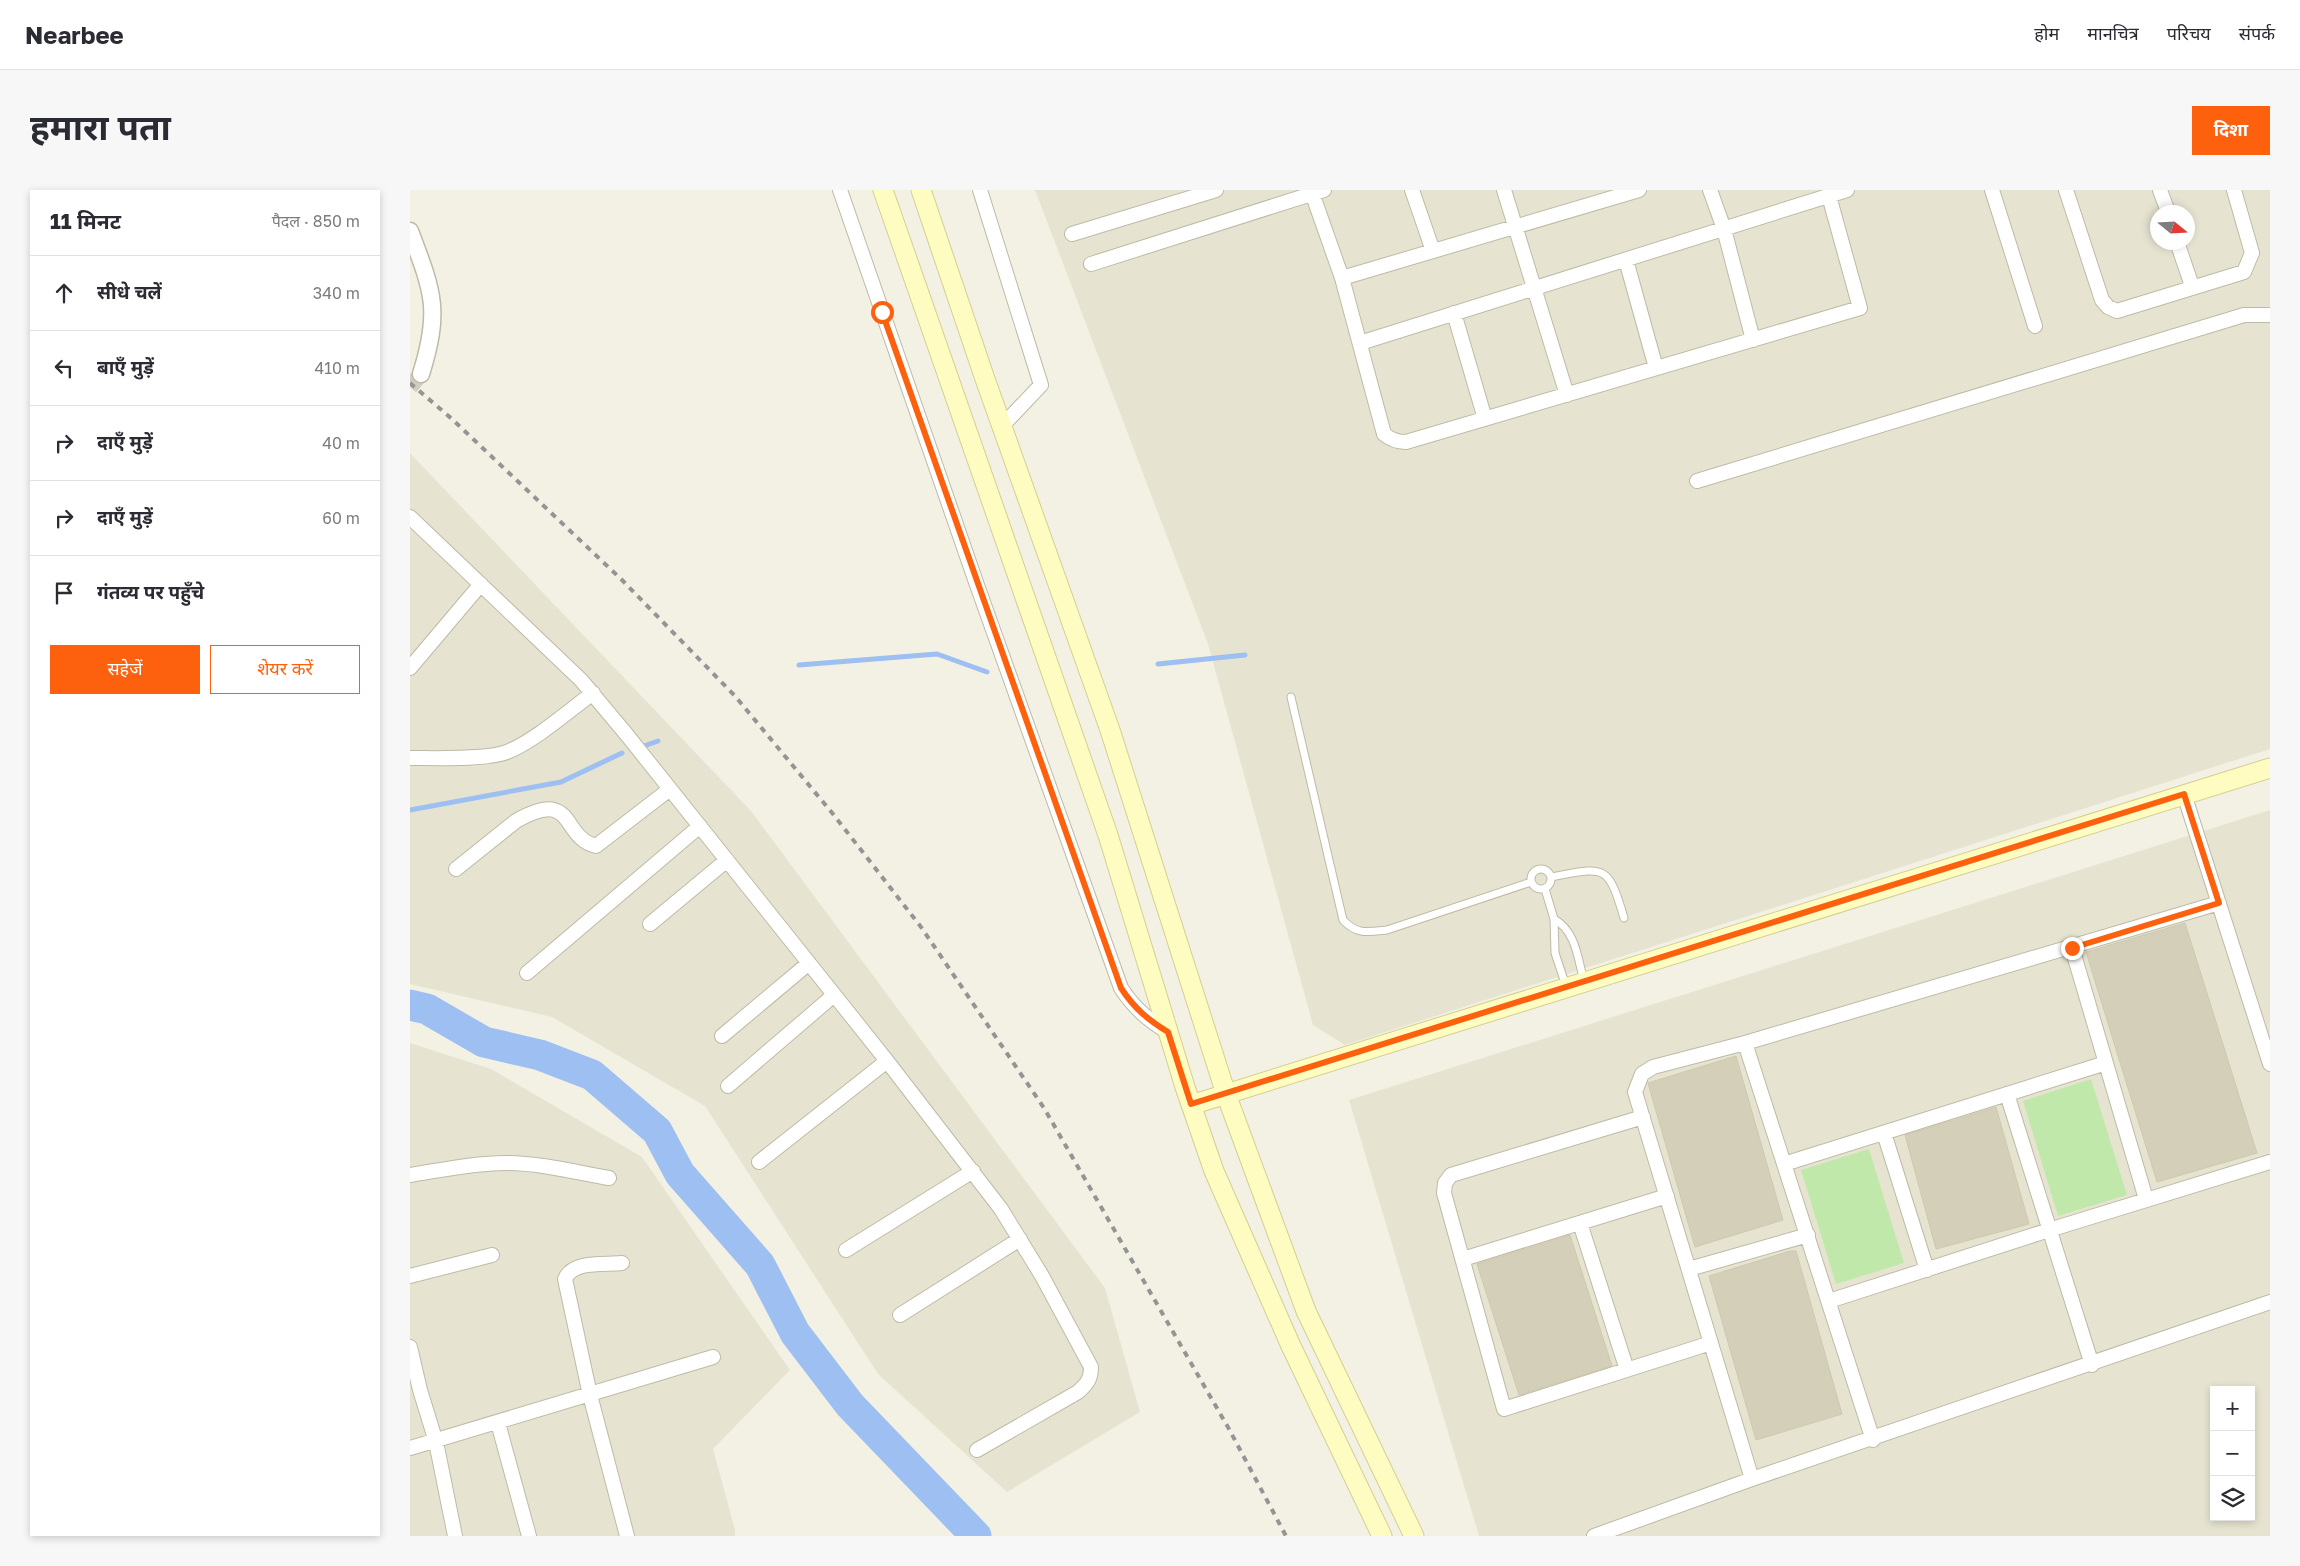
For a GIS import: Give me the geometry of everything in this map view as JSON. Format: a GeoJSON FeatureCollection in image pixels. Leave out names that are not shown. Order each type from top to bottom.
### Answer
{"type":"FeatureCollection","features":[{"type":"Feature","properties":{"kind":"main road"},"geometry":{"type":"LineString","coordinates":[[884,190],[1108,835],[1168,1032],[1214,1171],[1291,1346],[1382,1536]]}},
{"type":"Feature","properties":{"kind":"main road"},"geometry":{"type":"LineString","coordinates":[[921,190],[1002,426],[1110,730],[1226,1094],[1306,1311],[1414,1536]]}},
{"type":"Feature","properties":{"kind":"main road"},"geometry":{"type":"LineString","coordinates":[[1191,1104],[1576,986],[2270,768]]}},
{"type":"Feature","properties":{"kind":"street"},"geometry":{"type":"LineString","coordinates":[[840,190],[977,585],[1121,988],[1130,1002],[1147,1019],[1168,1032]]}},
{"type":"Feature","properties":{"kind":"street"},"geometry":{"type":"LineString","coordinates":[[980,190],[1042,385],[1002,426]]}},
{"type":"Feature","properties":{"kind":"street"},"geometry":{"type":"LineString","coordinates":[[1072,234],[1216,190]]}},
{"type":"Feature","properties":{"kind":"street"},"geometry":{"type":"LineString","coordinates":[[1412,190],[1434,251]]}},
{"type":"Feature","properties":{"kind":"street"},"geometry":{"type":"LineString","coordinates":[[1504,190],[1533,289],[1568,395]]}},
{"type":"Feature","properties":{"kind":"street"},"geometry":{"type":"LineString","coordinates":[[1342,278],[1514,227],[1599,196],[1639,190]]}},
{"type":"Feature","properties":{"kind":"street"},"geometry":{"type":"LineString","coordinates":[[1710,190],[1724,229],[1753,340]]}},
{"type":"Feature","properties":{"kind":"street"},"geometry":{"type":"LineString","coordinates":[[1360,343],[1847,190]]}},
{"type":"Feature","properties":{"kind":"street"},"geometry":{"type":"LineString","coordinates":[[1992,190],[2035,326]]}},
{"type":"Feature","properties":{"kind":"street"},"geometry":{"type":"LineString","coordinates":[[2066,190],[2102,300],[2108,307],[2117,311],[2192,286],[2244,272],[2252,253],[2234,190]]}},
{"type":"Feature","properties":{"kind":"street"},"geometry":{"type":"LineString","coordinates":[[2160,190],[2165,205]]}},
{"type":"Feature","properties":{"kind":"street"},"geometry":{"type":"LineString","coordinates":[[1090,264],[1316,191],[1342,278],[1384,434],[1391,440],[1406,442],[1860,308],[1829,196]]}},
{"type":"Feature","properties":{"kind":"street"},"geometry":{"type":"LineString","coordinates":[[410,231],[431,287],[434,314],[431,342],[421,374]]}},
{"type":"Feature","properties":{"kind":"street"},"geometry":{"type":"LineString","coordinates":[[2180,250],[2192,286]]}},
{"type":"Feature","properties":{"kind":"street"},"geometry":{"type":"LineString","coordinates":[[1626,260],[1656,368]]}},
{"type":"Feature","properties":{"kind":"street"},"geometry":{"type":"LineString","coordinates":[[1454,313],[1485,419]]}},
{"type":"Feature","properties":{"kind":"street"},"geometry":{"type":"LineString","coordinates":[[1697,481],[2244,315],[2270,315]]}},
{"type":"Feature","properties":{"kind":"street"},"geometry":{"type":"LineString","coordinates":[[410,517],[593,693],[888,1061],[972,1171],[1020,1238],[1091,1367],[1091,1376],[1088,1384],[1078,1392],[977,1450]]}},
{"type":"Feature","properties":{"kind":"street"},"geometry":{"type":"LineString","coordinates":[[410,668],[480,584]]}},
{"type":"Feature","properties":{"kind":"street"},"geometry":{"type":"LineString","coordinates":[[410,758],[492,756],[506,752],[528,740],[593,693]]}},
{"type":"Feature","properties":{"kind":"street"},"geometry":{"type":"LineString","coordinates":[[456,870],[516,821],[527,815],[549,808],[559,811],[586,844],[596,846],[670,789]]}},
{"type":"Feature","properties":{"kind":"street"},"geometry":{"type":"LineString","coordinates":[[2184,794],[2270,1064]]}},
{"type":"Feature","properties":{"kind":"street"},"geometry":{"type":"LineString","coordinates":[[527,973],[700,826]]}},
{"type":"Feature","properties":{"kind":"street"},"geometry":{"type":"LineString","coordinates":[[650,924],[727,860]]}},
{"type":"Feature","properties":{"kind":"street"},"geometry":{"type":"LineString","coordinates":[[1752,1479],[1635,1092],[1642,1074],[1653,1067],[1745,1043],[2072,948],[2219,903]]}},
{"type":"Feature","properties":{"kind":"street"},"geometry":{"type":"LineString","coordinates":[[2072,948],[2146,1200]]}},
{"type":"Feature","properties":{"kind":"street"},"geometry":{"type":"LineString","coordinates":[[722,1036],[809,963]]}},
{"type":"Feature","properties":{"kind":"street"},"geometry":{"type":"LineString","coordinates":[[728,1086],[834,995]]}},
{"type":"Feature","properties":{"kind":"street"},"geometry":{"type":"LineString","coordinates":[[1745,1043],[1874,1440]]}},
{"type":"Feature","properties":{"kind":"street"},"geometry":{"type":"LineString","coordinates":[[759,1162],[888,1061]]}},
{"type":"Feature","properties":{"kind":"street"},"geometry":{"type":"LineString","coordinates":[[1784,1164],[2106,1063]]}},
{"type":"Feature","properties":{"kind":"street"},"geometry":{"type":"LineString","coordinates":[[2007,1094],[2092,1364]]}},
{"type":"Feature","properties":{"kind":"street"},"geometry":{"type":"LineString","coordinates":[[1643,1118],[1451,1175],[1445,1183],[1444,1193],[1504,1409],[1711,1343]]}},
{"type":"Feature","properties":{"kind":"street"},"geometry":{"type":"LineString","coordinates":[[1884,1132],[1927,1270]]}},
{"type":"Feature","properties":{"kind":"street"},"geometry":{"type":"LineString","coordinates":[[1829,1302],[2049,1230],[2270,1162]]}},
{"type":"Feature","properties":{"kind":"street"},"geometry":{"type":"LineString","coordinates":[[410,1175],[476,1164],[506,1163],[536,1165],[609,1178]]}},
{"type":"Feature","properties":{"kind":"street"},"geometry":{"type":"LineString","coordinates":[[846,1250],[972,1171]]}},
{"type":"Feature","properties":{"kind":"street"},"geometry":{"type":"LineString","coordinates":[[1463,1259],[1667,1196]]}},
{"type":"Feature","properties":{"kind":"street"},"geometry":{"type":"LineString","coordinates":[[1580,1223],[1627,1370]]}},
{"type":"Feature","properties":{"kind":"street"},"geometry":{"type":"LineString","coordinates":[[1689,1270],[1808,1235]]}},
{"type":"Feature","properties":{"kind":"street"},"geometry":{"type":"LineString","coordinates":[[900,1315],[1020,1238]]}},
{"type":"Feature","properties":{"kind":"street"},"geometry":{"type":"LineString","coordinates":[[410,1276],[492,1255]]}},
{"type":"Feature","properties":{"kind":"street"},"geometry":{"type":"LineString","coordinates":[[622,1264],[575,1267],[568,1273],[565,1279],[590,1394],[627,1536]]}},
{"type":"Feature","properties":{"kind":"street"},"geometry":{"type":"LineString","coordinates":[[1594,1536],[1752,1479],[1874,1440],[2270,1302]]}},
{"type":"Feature","properties":{"kind":"street"},"geometry":{"type":"LineString","coordinates":[[410,1346],[420,1390],[436,1442],[455,1536]]}},
{"type":"Feature","properties":{"kind":"street"},"geometry":{"type":"LineString","coordinates":[[410,1448],[436,1442],[713,1357]]}},
{"type":"Feature","properties":{"kind":"street"},"geometry":{"type":"LineString","coordinates":[[498,1423],[529,1536]]}},
{"type":"Feature","properties":{"kind":"lane"},"geometry":{"type":"LineString","coordinates":[[1291,697],[1343,920],[1351,929],[1362,933],[1387,930],[1531,882]]}},
{"type":"Feature","properties":{"kind":"lane"},"geometry":{"type":"LineString","coordinates":[[1538,869],[1545,869],[1551,877],[1550,884],[1545,889],[1535,888],[1531,882],[1531,876],[1538,869]]}},
{"type":"Feature","properties":{"kind":"lane"},"geometry":{"type":"LineString","coordinates":[[1551,877],[1592,870],[1600,871],[1608,877],[1615,888],[1624,918]]}},
{"type":"Feature","properties":{"kind":"lane"},"geometry":{"type":"LineString","coordinates":[[1545,889],[1554,919],[1555,953],[1576,986]]}},
{"type":"Feature","properties":{"kind":"lane"},"geometry":{"type":"LineString","coordinates":[[1554,919],[1564,924],[1571,936],[1576,986]]}},
{"type":"Feature","properties":{"kind":"shaded area"},"geometry":{"type":"Polygon","coordinates":[[[1035,190],[2270,190],[2270,749],[1345,1045],[1313,1025],[1208,644],[1035,190]]]}},
{"type":"Feature","properties":{"kind":"shaded area"},"geometry":{"type":"Polygon","coordinates":[[[410,453],[751,811],[1105,1288],[1140,1412],[1007,1492],[878,1374],[705,1106],[552,1017],[410,984],[410,453]]]}},
{"type":"Feature","properties":{"kind":"shaded area"},"geometry":{"type":"Polygon","coordinates":[[[2270,810],[2270,1536],[1479,1536],[1349,1100],[2270,810]]]}},
{"type":"Feature","properties":{"kind":"shaded area"},"geometry":{"type":"Polygon","coordinates":[[[410,1043],[491,1069],[642,1157],[790,1370],[713,1449],[735,1536],[410,1536],[410,1043]]]}},
{"type":"Feature","properties":{"kind":"green space"},"geometry":{"type":"Polygon","coordinates":[[[2091,1079],[2127,1195],[2058,1216],[2023,1101],[2091,1079]]]}},
{"type":"Feature","properties":{"kind":"green space"},"geometry":{"type":"Polygon","coordinates":[[[1869,1149],[1904,1263],[1836,1284],[1801,1170],[1869,1149]]]}},
{"type":"Feature","properties":{"kind":"building"},"geometry":{"type":"Polygon","coordinates":[[[2185,923],[2257,1153],[2157,1182],[2086,952],[2185,923]]]}},
{"type":"Feature","properties":{"kind":"building"},"geometry":{"type":"Polygon","coordinates":[[[1736,1056],[1783,1220],[1695,1247],[1648,1083],[1736,1056]]]}},
{"type":"Feature","properties":{"kind":"building"},"geometry":{"type":"Polygon","coordinates":[[[1996,1107],[2029,1224],[1936,1249],[1905,1135],[1996,1107]]]}},
{"type":"Feature","properties":{"kind":"building"},"geometry":{"type":"Polygon","coordinates":[[[1570,1235],[1612,1366],[1519,1395],[1477,1264],[1570,1235]]]}},
{"type":"Feature","properties":{"kind":"building"},"geometry":{"type":"Polygon","coordinates":[[[1790,1251],[1796,1251],[1842,1414],[1756,1440],[1709,1276],[1790,1251]]]}},
{"type":"Feature","properties":{"kind":"waterway"},"geometry":{"type":"LineString","coordinates":[[799,665],[937,654],[987,672]]}},
{"type":"Feature","properties":{"kind":"waterway"},"geometry":{"type":"LineString","coordinates":[[1158,664],[1245,655]]}},
{"type":"Feature","properties":{"kind":"waterway"},"geometry":{"type":"LineString","coordinates":[[644,746],[658,741]]}},
{"type":"Feature","properties":{"kind":"waterway"},"geometry":{"type":"LineString","coordinates":[[410,810],[561,782],[622,753]]}},
{"type":"Feature","properties":{"kind":"waterway"},"geometry":{"type":"LineString","coordinates":[[410,1005],[427,1009],[484,1042],[540,1055],[592,1075],[657,1131],[680,1174],[760,1265],[795,1333],[850,1405],[976,1536]]}},
{"type":"Feature","properties":{"kind":"tunnel"},"geometry":{"type":"LineString","coordinates":[[410,387],[421,374]]}},
{"type":"Feature","properties":{"kind":"railway"},"geometry":{"type":"LineString","coordinates":[[410,383],[452,419],[621,579],[735,696],[833,814],[921,927],[1044,1108],[1229,1429],[1286,1536]]}},
{"type":"Feature","properties":{"kind":"route"},"geometry":{"type":"LineString","coordinates":[[882,312],[1121,988],[1130,1002],[1147,1019],[1168,1032],[1191,1104],[1944,871],[2184,794],[2219,903],[2072,948]]}}]}
